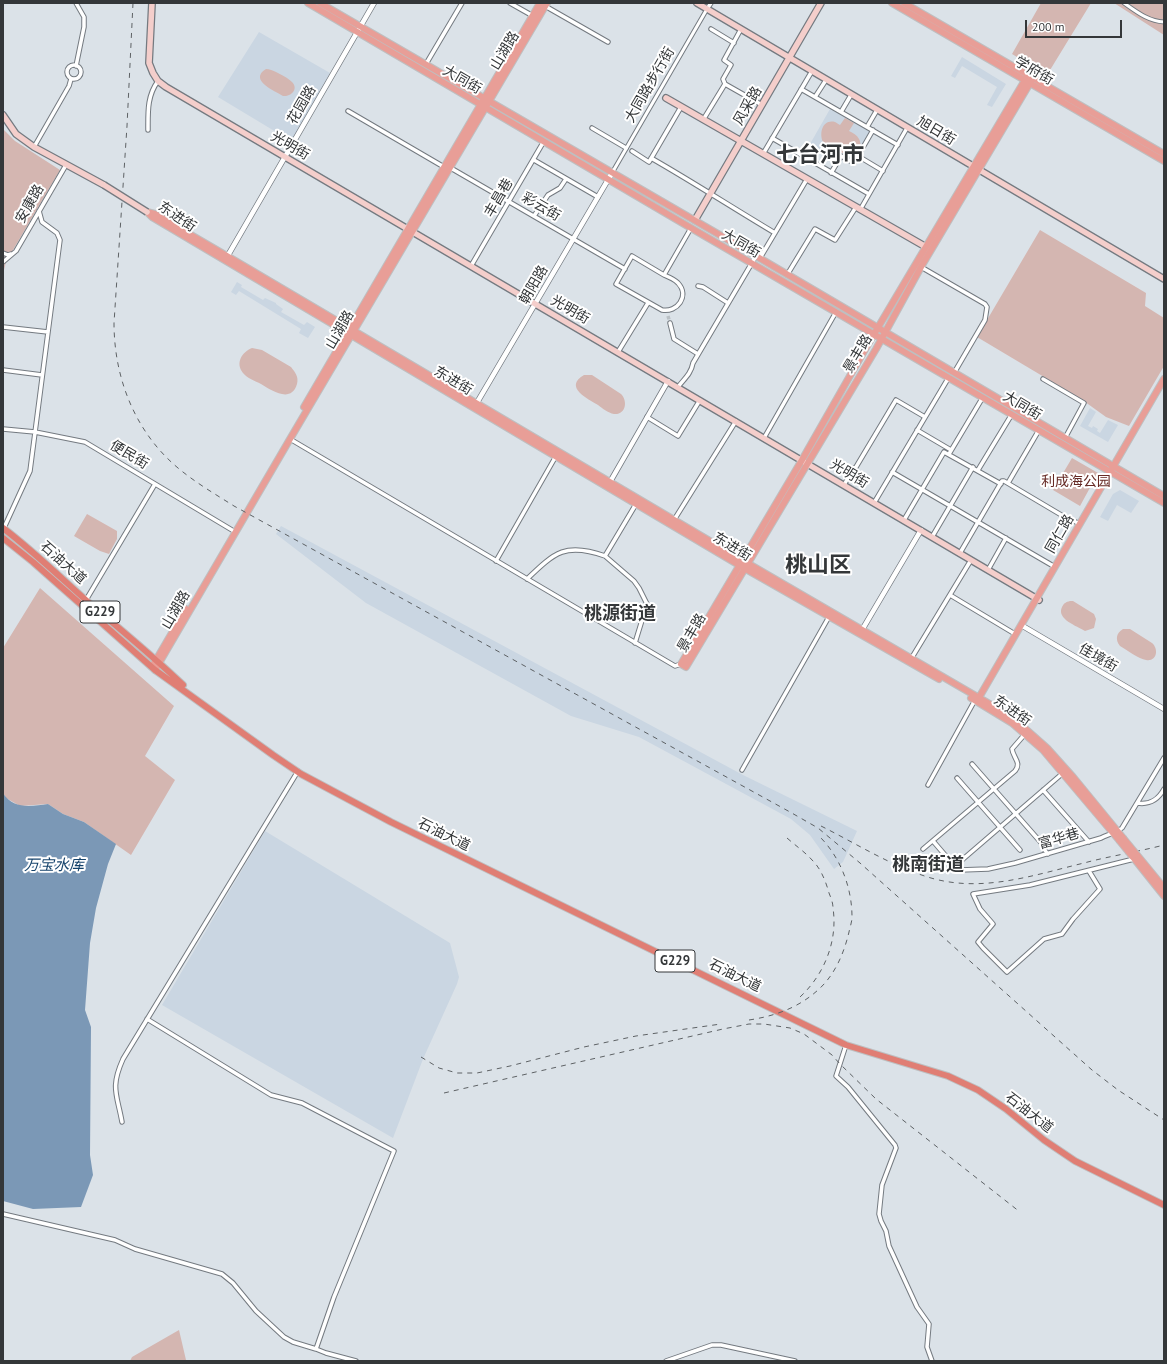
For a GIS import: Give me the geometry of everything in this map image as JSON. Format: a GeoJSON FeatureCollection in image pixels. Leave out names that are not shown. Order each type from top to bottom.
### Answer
{"type":"FeatureCollection","features":[{"type":"Feature","properties":{"kind":"highway","name":"石油大道"},"geometry":{"type":"LineString","coordinates":[[3,529],[45,562],[195,698]]}},
{"type":"Feature","properties":{"kind":"highway","name":"石油大道"},"geometry":{"type":"LineString","coordinates":[[3,538],[33,562],[154,668],[267,751],[346,799],[846,1045],[948,1076],[978,1090],[1044,1140],[1075,1161],[1164,1205]]}},
{"type":"Feature","properties":{"kind":"main road","name":"光明街"},"geometry":{"type":"LineString","coordinates":[[152,3],[149,63],[158,81],[166,87],[1038,599]]}},
{"type":"Feature","properties":{"kind":"main road","name":"大同街"},"geometry":{"type":"LineString","coordinates":[[308,3],[426,64],[544,142],[874,334],[883,336],[1065,438],[1164,503]]}},
{"type":"Feature","properties":{"kind":"main road","name":"大同街"},"geometry":{"type":"LineString","coordinates":[[320,3],[359,29],[484,103],[612,173],[758,257],[878,328],[883,336]]}},
{"type":"Feature","properties":{"kind":"main road","name":"旭日街"},"geometry":{"type":"LineString","coordinates":[[697,3],[1164,279]]}},
{"type":"Feature","properties":{"kind":"main road","name":"风采路"},"geometry":{"type":"LineString","coordinates":[[695,220],[821,3]]}},
{"type":"Feature","properties":{"kind":"main road","name":"学府街"},"geometry":{"type":"LineString","coordinates":[[892,3],[1164,154]]}},
{"type":"Feature","properties":{"kind":"main road","name":"学府街"},"geometry":{"type":"LineString","coordinates":[[904,3],[1164,161]]}},
{"type":"Feature","properties":{"kind":"main road","name":"山湖路"},"geometry":{"type":"LineString","coordinates":[[154,668],[232,530],[544,4]]}},
{"type":"Feature","properties":{"kind":"main road","name":"景丰路"},"geometry":{"type":"LineString","coordinates":[[681,664],[883,336],[976,169],[1029,79]]}},
{"type":"Feature","properties":{"kind":"main road"},"geometry":{"type":"LineString","coordinates":[[666,98],[926,247]]}},
{"type":"Feature","properties":{"kind":"main road"},"geometry":{"type":"LineString","coordinates":[[3,115],[16,134],[34,147],[104,185],[146,212]]}},
{"type":"Feature","properties":{"kind":"main road","name":"景丰路"},"geometry":{"type":"LineString","coordinates":[[804,462],[874,334],[926,247],[976,169]]}},
{"type":"Feature","properties":{"kind":"main road","name":"东进街"},"geometry":{"type":"LineString","coordinates":[[146,212],[154,214],[636,504],[978,700],[1012,717],[1047,748],[1073,777],[1115,832]]}},
{"type":"Feature","properties":{"kind":"main road","name":"山湖路"},"geometry":{"type":"LineString","coordinates":[[157,662],[290,439],[350,332]]}},
{"type":"Feature","properties":{"kind":"main road","name":"大同街"},"geometry":{"type":"LineString","coordinates":[[951,375],[983,397],[1039,430],[1164,496]]}},
{"type":"Feature","properties":{"kind":"main road","name":"同仁路"},"geometry":{"type":"LineString","coordinates":[[1038,599],[1054,567],[1113,470],[1164,379]]}},
{"type":"Feature","properties":{"kind":"main road","name":"同仁路"},"geometry":{"type":"LineString","coordinates":[[978,700],[1164,384]]}},
{"type":"Feature","properties":{"kind":"main road","name":"东进街"},"geometry":{"type":"LineString","coordinates":[[475,406],[610,482],[674,520],[743,564]]}},
{"type":"Feature","properties":{"kind":"main road","name":"东进街"},"geometry":{"type":"LineString","coordinates":[[830,614],[862,630],[911,658],[1012,723],[1043,750],[1121,839],[1164,896]]}},
{"type":"Feature","properties":{"kind":"main road","name":"同仁路"},"geometry":{"type":"LineString","coordinates":[[978,700],[1015,634],[1022,626]]}},
{"type":"Feature","properties":{"kind":"main road","name":"东进街"},"geometry":{"type":"LineString","coordinates":[[1135,857],[1164,888]]}},
{"type":"Feature","properties":{"kind":"street"},"geometry":{"type":"LineString","coordinates":[[76,3],[84,17],[84,27],[76,66]]}},
{"type":"Feature","properties":{"kind":"street","name":"花园路"},"geometry":{"type":"LineString","coordinates":[[226,258],[374,3]]}},
{"type":"Feature","properties":{"kind":"street"},"geometry":{"type":"LineString","coordinates":[[426,64],[462,3]]}},
{"type":"Feature","properties":{"kind":"street"},"geometry":{"type":"LineString","coordinates":[[510,3],[535,17]]}},
{"type":"Feature","properties":{"kind":"street"},"geometry":{"type":"LineString","coordinates":[[707,9],[711,3]]}},
{"type":"Feature","properties":{"kind":"street"},"geometry":{"type":"LineString","coordinates":[[1124,3],[1146,18],[1164,22]]}},
{"type":"Feature","properties":{"kind":"street"},"geometry":{"type":"LineString","coordinates":[[544,4],[608,42]]}},
{"type":"Feature","properties":{"kind":"street","name":"大同路步行街"},"geometry":{"type":"LineString","coordinates":[[612,173],[707,9]]}},
{"type":"Feature","properties":{"kind":"street"},"geometry":{"type":"LineString","coordinates":[[711,29],[734,43]]}},
{"type":"Feature","properties":{"kind":"street"},"geometry":{"type":"LineString","coordinates":[[741,29],[724,60],[731,65],[723,79],[725,84],[762,105]]}},
{"type":"Feature","properties":{"kind":"street"},"geometry":{"type":"LineString","coordinates":[[72,65],[80,67],[81,75],[78,79],[71,79],[67,76],[67,70],[72,65]]}},
{"type":"Feature","properties":{"kind":"street"},"geometry":{"type":"LineString","coordinates":[[763,154],[812,71]]}},
{"type":"Feature","properties":{"kind":"street"},"geometry":{"type":"LineString","coordinates":[[34,147],[69,86],[71,79]]}},
{"type":"Feature","properties":{"kind":"street"},"geometry":{"type":"LineString","coordinates":[[815,97],[826,80]]}},
{"type":"Feature","properties":{"kind":"street"},"geometry":{"type":"LineString","coordinates":[[148,130],[148,107],[153,88],[158,81]]}},
{"type":"Feature","properties":{"kind":"street"},"geometry":{"type":"LineString","coordinates":[[703,120],[725,84]]}},
{"type":"Feature","properties":{"kind":"street"},"geometry":{"type":"LineString","coordinates":[[801,89],[898,145]]}},
{"type":"Feature","properties":{"kind":"street"},"geometry":{"type":"LineString","coordinates":[[841,112],[851,95]]}},
{"type":"Feature","properties":{"kind":"street"},"geometry":{"type":"LineString","coordinates":[[632,151],[649,162],[681,107]]}},
{"type":"Feature","properties":{"kind":"street"},"geometry":{"type":"LineString","coordinates":[[867,127],[877,110]]}},
{"type":"Feature","properties":{"kind":"street","name":"彩云街"},"geometry":{"type":"LineString","coordinates":[[348,111],[447,166],[625,269]]}},
{"type":"Feature","properties":{"kind":"street"},"geometry":{"type":"LineString","coordinates":[[592,128],[626,148]]}},
{"type":"Feature","properties":{"kind":"street"},"geometry":{"type":"LineString","coordinates":[[787,275],[815,229],[835,240],[869,194],[907,128]]}},
{"type":"Feature","properties":{"kind":"street"},"geometry":{"type":"LineString","coordinates":[[832,172],[841,156],[854,163],[873,130]]}},
{"type":"Feature","properties":{"kind":"street"},"geometry":{"type":"LineString","coordinates":[[772,138],[869,194]]}},
{"type":"Feature","properties":{"kind":"street","name":"丰昌巷"},"geometry":{"type":"LineString","coordinates":[[471,266],[544,142]]}},
{"type":"Feature","properties":{"kind":"street"},"geometry":{"type":"LineString","coordinates":[[858,156],[883,171]]}},
{"type":"Feature","properties":{"kind":"street"},"geometry":{"type":"LineString","coordinates":[[651,158],[775,233]]}},
{"type":"Feature","properties":{"kind":"street"},"geometry":{"type":"LineString","coordinates":[[534,160],[598,197]]}},
{"type":"Feature","properties":{"kind":"street","name":"安康路"},"geometry":{"type":"LineString","coordinates":[[3,262],[16,252],[66,164]]}},
{"type":"Feature","properties":{"kind":"street","name":"朝阳路"},"geometry":{"type":"LineString","coordinates":[[475,406],[612,173]]}},
{"type":"Feature","properties":{"kind":"street"},"geometry":{"type":"LineString","coordinates":[[534,216],[548,195],[560,188],[566,179]]}},
{"type":"Feature","properties":{"kind":"street"},"geometry":{"type":"LineString","coordinates":[[678,388],[692,370],[693,363],[728,303],[752,264],[775,233],[807,179]]}},
{"type":"Feature","properties":{"kind":"street"},"geometry":{"type":"LineString","coordinates":[[3,529],[30,471],[60,240],[57,233],[42,222],[39,211]]}},
{"type":"Feature","properties":{"kind":"street"},"geometry":{"type":"LineString","coordinates":[[664,274],[691,228]]}},
{"type":"Feature","properties":{"kind":"street"},"geometry":{"type":"LineString","coordinates":[[3,262],[4,253],[8,255],[12,254]]}},
{"type":"Feature","properties":{"kind":"street"},"geometry":{"type":"LineString","coordinates":[[632,256],[678,282],[682,288],[683,295],[681,302],[672,310],[667,311],[648,303],[616,284],[625,269],[632,256]]}},
{"type":"Feature","properties":{"kind":"street"},"geometry":{"type":"LineString","coordinates":[[874,503],[985,320],[987,307],[985,304],[921,267]]}},
{"type":"Feature","properties":{"kind":"street"},"geometry":{"type":"LineString","coordinates":[[698,286],[728,303]]}},
{"type":"Feature","properties":{"kind":"street"},"geometry":{"type":"LineString","coordinates":[[618,352],[648,303]]}},
{"type":"Feature","properties":{"kind":"street"},"geometry":{"type":"LineString","coordinates":[[667,311],[668,316]]}},
{"type":"Feature","properties":{"kind":"street"},"geometry":{"type":"LineString","coordinates":[[764,438],[836,312]]}},
{"type":"Feature","properties":{"kind":"street"},"geometry":{"type":"LineString","coordinates":[[670,323],[674,339],[698,354]]}},
{"type":"Feature","properties":{"kind":"street"},"geometry":{"type":"LineString","coordinates":[[3,327],[48,332]]}},
{"type":"Feature","properties":{"kind":"street"},"geometry":{"type":"LineString","coordinates":[[3,370],[42,375]]}},
{"type":"Feature","properties":{"kind":"street"},"geometry":{"type":"LineString","coordinates":[[1043,379],[1084,404],[1065,438]]}},
{"type":"Feature","properties":{"kind":"street"},"geometry":{"type":"LineString","coordinates":[[610,482],[668,381]]}},
{"type":"Feature","properties":{"kind":"street"},"geometry":{"type":"LineString","coordinates":[[949,454],[983,397]]}},
{"type":"Feature","properties":{"kind":"street"},"geometry":{"type":"LineString","coordinates":[[647,417],[678,436],[700,400]]}},
{"type":"Feature","properties":{"kind":"street"},"geometry":{"type":"LineString","coordinates":[[844,485],[896,400],[925,417]]}},
{"type":"Feature","properties":{"kind":"street"},"geometry":{"type":"LineString","coordinates":[[978,470],[1012,414]]}},
{"type":"Feature","properties":{"kind":"street"},"geometry":{"type":"LineString","coordinates":[[674,520],[736,421]]}},
{"type":"Feature","properties":{"kind":"street","name":"便民街"},"geometry":{"type":"LineString","coordinates":[[3,429],[35,432],[85,442],[232,530]]}},
{"type":"Feature","properties":{"kind":"street"},"geometry":{"type":"LineString","coordinates":[[917,430],[951,450]]}},
{"type":"Feature","properties":{"kind":"street"},"geometry":{"type":"LineString","coordinates":[[1008,483],[1039,430]]}},
{"type":"Feature","properties":{"kind":"street"},"geometry":{"type":"LineString","coordinates":[[290,439],[635,643],[675,666],[681,664]]}},
{"type":"Feature","properties":{"kind":"street"},"geometry":{"type":"LineString","coordinates":[[904,520],[944,452],[1001,484]]}},
{"type":"Feature","properties":{"kind":"street"},"geometry":{"type":"LineString","coordinates":[[496,560],[556,456]]}},
{"type":"Feature","properties":{"kind":"street"},"geometry":{"type":"LineString","coordinates":[[932,537],[973,467]]}},
{"type":"Feature","properties":{"kind":"street"},"geometry":{"type":"LineString","coordinates":[[892,472],[1054,567]]}},
{"type":"Feature","properties":{"kind":"street"},"geometry":{"type":"LineString","coordinates":[[960,553],[1004,481],[1063,516],[1080,524]]}},
{"type":"Feature","properties":{"kind":"street"},"geometry":{"type":"LineString","coordinates":[[86,600],[155,484]]}},
{"type":"Feature","properties":{"kind":"street"},"geometry":{"type":"LineString","coordinates":[[605,556],[636,504]]}},
{"type":"Feature","properties":{"kind":"street"},"geometry":{"type":"LineString","coordinates":[[862,630],[921,530]]}},
{"type":"Feature","properties":{"kind":"street"},"geometry":{"type":"LineString","coordinates":[[988,570],[1006,538]]}},
{"type":"Feature","properties":{"kind":"street"},"geometry":{"type":"LineString","coordinates":[[527,579],[549,558],[570,550],[582,549],[605,556],[634,581],[647,604],[635,643]]}},
{"type":"Feature","properties":{"kind":"street"},"geometry":{"type":"LineString","coordinates":[[911,658],[971,560]]}},
{"type":"Feature","properties":{"kind":"street"},"geometry":{"type":"LineString","coordinates":[[950,595],[1015,634]]}},
{"type":"Feature","properties":{"kind":"street"},"geometry":{"type":"LineString","coordinates":[[742,770],[830,614]]}},
{"type":"Feature","properties":{"kind":"street","name":"佳境街"},"geometry":{"type":"LineString","coordinates":[[1022,626],[1164,709]]}},
{"type":"Feature","properties":{"kind":"street"},"geometry":{"type":"LineString","coordinates":[[928,785],[978,700]]}},
{"type":"Feature","properties":{"kind":"street"},"geometry":{"type":"LineString","coordinates":[[923,849],[994,789],[1017,767],[1017,760],[1012,749],[1025,734]]}},
{"type":"Feature","properties":{"kind":"street"},"geometry":{"type":"LineString","coordinates":[[1115,832],[1122,828],[1164,758]]}},
{"type":"Feature","properties":{"kind":"street"},"geometry":{"type":"LineString","coordinates":[[972,764],[1044,846],[1043,848],[1048,854]]}},
{"type":"Feature","properties":{"kind":"street"},"geometry":{"type":"LineString","coordinates":[[122,1122],[115,1092],[117,1072],[131,1045],[298,771]]}},
{"type":"Feature","properties":{"kind":"street"},"geometry":{"type":"LineString","coordinates":[[933,841],[955,866],[1063,773]]}},
{"type":"Feature","properties":{"kind":"street"},"geometry":{"type":"LineString","coordinates":[[957,778],[1020,850]]}},
{"type":"Feature","properties":{"kind":"street"},"geometry":{"type":"LineString","coordinates":[[1137,803],[1142,804],[1153,802],[1160,796],[1164,789]]}},
{"type":"Feature","properties":{"kind":"street"},"geometry":{"type":"LineString","coordinates":[[1043,790],[1089,842]]}},
{"type":"Feature","properties":{"kind":"street","name":"富华巷"},"geometry":{"type":"LineString","coordinates":[[955,866],[960,870],[988,869],[1048,854],[1089,842],[1115,832]]}},
{"type":"Feature","properties":{"kind":"street"},"geometry":{"type":"LineString","coordinates":[[1089,871],[1100,889],[1073,919],[1062,934],[1044,939],[1007,972],[978,942],[993,924],[980,909],[973,894],[1030,885],[1089,871],[1135,857]]}},
{"type":"Feature","properties":{"kind":"street"},"geometry":{"type":"LineString","coordinates":[[147,1019],[271,1095],[302,1102],[394,1151],[334,1297],[316,1349]]}},
{"type":"Feature","properties":{"kind":"street"},"geometry":{"type":"LineString","coordinates":[[846,1045],[836,1076],[848,1087],[896,1148],[882,1185],[879,1214],[886,1231],[889,1246],[917,1307],[929,1324],[927,1347],[932,1361]]}},
{"type":"Feature","properties":{"kind":"street"},"geometry":{"type":"LineString","coordinates":[[3,1214],[115,1240],[135,1249],[222,1274],[233,1283],[256,1311],[284,1337],[293,1342],[356,1361]]}},
{"type":"Feature","properties":{"kind":"street"},"geometry":{"type":"LineString","coordinates":[[666,1361],[712,1345],[721,1345],[795,1361]]}},
{"type":"Feature","properties":{"kind":"shaded area"},"geometry":{"type":"Polygon","coordinates":[[[259,32],[330,73],[291,141],[218,97],[259,32]]]}},
{"type":"Feature","properties":{"kind":"shaded area"},"geometry":{"type":"Polygon","coordinates":[[[962,57],[1006,84],[992,107],[987,105],[997,87],[962,66],[955,78],[951,76],[962,57]]]}},
{"type":"Feature","properties":{"kind":"shaded area"},"geometry":{"type":"Polygon","coordinates":[[[830,109],[870,132],[853,161],[841,154],[837,160],[810,144],[830,109]]]}},
{"type":"Feature","properties":{"kind":"shaded area"},"geometry":{"type":"Polygon","coordinates":[[[237,282],[242,285],[241,287],[263,300],[265,298],[276,303],[283,309],[281,312],[304,325],[307,322],[315,327],[308,338],[299,333],[301,329],[239,291],[236,295],[231,292],[237,282]]]}},
{"type":"Feature","properties":{"kind":"shaded area"},"geometry":{"type":"Polygon","coordinates":[[[1090,408],[1096,412],[1088,426],[1092,428],[1093,426],[1098,429],[1097,431],[1100,433],[1108,420],[1118,425],[1108,442],[1080,426],[1090,408]]]}},
{"type":"Feature","properties":{"kind":"shaded area"},"geometry":{"type":"Polygon","coordinates":[[[1120,490],[1139,501],[1131,513],[1117,505],[1108,521],[1100,517],[1113,494],[1120,490]]]}},
{"type":"Feature","properties":{"kind":"shaded area"},"geometry":{"type":"Polygon","coordinates":[[[281,526],[743,775],[857,831],[843,862],[834,869],[810,835],[791,819],[639,737],[571,716],[366,603],[276,534],[281,526]]]}},
{"type":"Feature","properties":{"kind":"shaded area"},"geometry":{"type":"Polygon","coordinates":[[[265,831],[450,943],[459,977],[457,984],[423,1059],[393,1138],[162,1005],[265,831]]]}},
{"type":"Feature","properties":{"kind":"green space"},"geometry":{"type":"Polygon","coordinates":[[[1041,3],[1091,3],[1047,75],[1012,54],[1041,3]]]}},
{"type":"Feature","properties":{"kind":"green space"},"geometry":{"type":"Polygon","coordinates":[[[1114,3],[1164,3],[1164,35],[1114,3]]]}},
{"type":"Feature","properties":{"kind":"green space"},"geometry":{"type":"Polygon","coordinates":[[[266,69],[276,72],[290,80],[295,87],[293,92],[289,95],[283,96],[265,85],[261,81],[260,77],[261,73],[266,69]]]}},
{"type":"Feature","properties":{"kind":"green space"},"geometry":{"type":"Polygon","coordinates":[[[845,118],[854,123],[849,131],[857,136],[860,142],[858,151],[849,155],[846,155],[823,142],[821,135],[824,125],[835,122],[840,125],[845,118]]]}},
{"type":"Feature","properties":{"kind":"green space"},"geometry":{"type":"Polygon","coordinates":[[[3,129],[15,141],[60,170],[6,262],[3,274],[3,129]]]}},
{"type":"Feature","properties":{"kind":"green space"},"geometry":{"type":"Polygon","coordinates":[[[1040,230],[1146,293],[1145,306],[1164,318],[1164,366],[1129,426],[1106,417],[1081,399],[977,337],[1040,230]]]}},
{"type":"Feature","properties":{"kind":"green space"},"geometry":{"type":"Polygon","coordinates":[[[252,348],[262,350],[291,367],[297,377],[297,384],[294,390],[290,393],[280,394],[249,378],[243,373],[240,365],[241,358],[245,352],[252,348]]]}},
{"type":"Feature","properties":{"kind":"green space"},"geometry":{"type":"Polygon","coordinates":[[[584,375],[592,375],[621,394],[625,400],[625,407],[623,410],[618,414],[610,413],[579,392],[576,384],[578,379],[584,375]]]}},
{"type":"Feature","properties":{"kind":"green space","name":"利成海公园"},"geometry":{"type":"Polygon","coordinates":[[[1072,458],[1098,473],[1080,506],[1053,490],[1072,458]]]}},
{"type":"Feature","properties":{"kind":"green space"},"geometry":{"type":"Polygon","coordinates":[[[87,514],[117,531],[117,539],[109,554],[100,551],[74,536],[87,514]]]}},
{"type":"Feature","properties":{"kind":"green space"},"geometry":{"type":"Polygon","coordinates":[[[40,588],[174,706],[145,756],[175,780],[131,855],[84,822],[63,814],[48,804],[20,806],[6,798],[3,793],[3,648],[40,588]]]}},
{"type":"Feature","properties":{"kind":"green space"},"geometry":{"type":"Polygon","coordinates":[[[1073,601],[1094,614],[1096,619],[1094,628],[1085,631],[1065,619],[1061,611],[1062,607],[1065,603],[1073,601]]]}},
{"type":"Feature","properties":{"kind":"green space"},"geometry":{"type":"Polygon","coordinates":[[[1123,629],[1130,629],[1152,643],[1156,648],[1155,657],[1150,660],[1146,660],[1120,646],[1117,641],[1117,637],[1119,632],[1123,629]]]}},
{"type":"Feature","properties":{"kind":"green space"},"geometry":{"type":"Polygon","coordinates":[[[179,1330],[187,1361],[130,1361],[132,1357],[179,1330]]]}},
{"type":"Feature","properties":{"kind":"water","name":"万宝水库"},"geometry":{"type":"Polygon","coordinates":[[[3,793],[12,802],[23,806],[48,804],[63,814],[84,822],[116,844],[108,864],[96,908],[90,943],[85,1010],[91,1027],[90,1155],[93,1175],[81,1207],[33,1209],[3,1201],[3,793]]]}},
{"type":"Feature","properties":{"kind":"tunnel"},"geometry":{"type":"LineString","coordinates":[[668,316],[670,323]]}},
{"type":"Feature","properties":{"kind":"railway"},"geometry":{"type":"LineString","coordinates":[[133,3],[127,126],[114,323],[115,344],[123,384],[130,403],[139,421],[163,454],[192,479],[234,506],[818,828],[860,863],[1092,1070],[1118,1090],[1164,1120]]}},
{"type":"Feature","properties":{"kind":"railway"},"geometry":{"type":"LineString","coordinates":[[821,826],[903,868],[931,878],[970,884],[1008,881],[1164,845]]}},
{"type":"Feature","properties":{"kind":"railway"},"geometry":{"type":"LineString","coordinates":[[749,1020],[786,1010],[802,1002],[818,990],[834,971],[844,948],[852,919],[850,894],[843,873],[833,852],[818,835]]}},
{"type":"Feature","properties":{"kind":"railway"},"geometry":{"type":"LineString","coordinates":[[787,838],[816,864],[825,880],[833,906],[833,933],[827,957],[816,978],[800,997]]}},
{"type":"Feature","properties":{"kind":"railway"},"geometry":{"type":"LineString","coordinates":[[421,1057],[439,1068],[457,1073],[477,1073],[636,1036],[721,1024]]}},
{"type":"Feature","properties":{"kind":"railway"},"geometry":{"type":"LineString","coordinates":[[444,1093],[749,1024],[764,1024],[790,1028],[804,1034],[832,1055],[876,1099],[1020,1212]]}},
{"type":"Feature","properties":{"kind":"district","name":"七台河市"},"geometry":{"type":"Point","coordinates":[820,156]}},
{"type":"Feature","properties":{"kind":"district","name":"桃山区"},"geometry":{"type":"Point","coordinates":[818,566]}},
{"type":"Feature","properties":{"kind":"district","name":"桃源街道"},"geometry":{"type":"Point","coordinates":[620,614]}},
{"type":"Feature","properties":{"kind":"district","name":"桃南街道"},"geometry":{"type":"Point","coordinates":[928,865]}}]}
